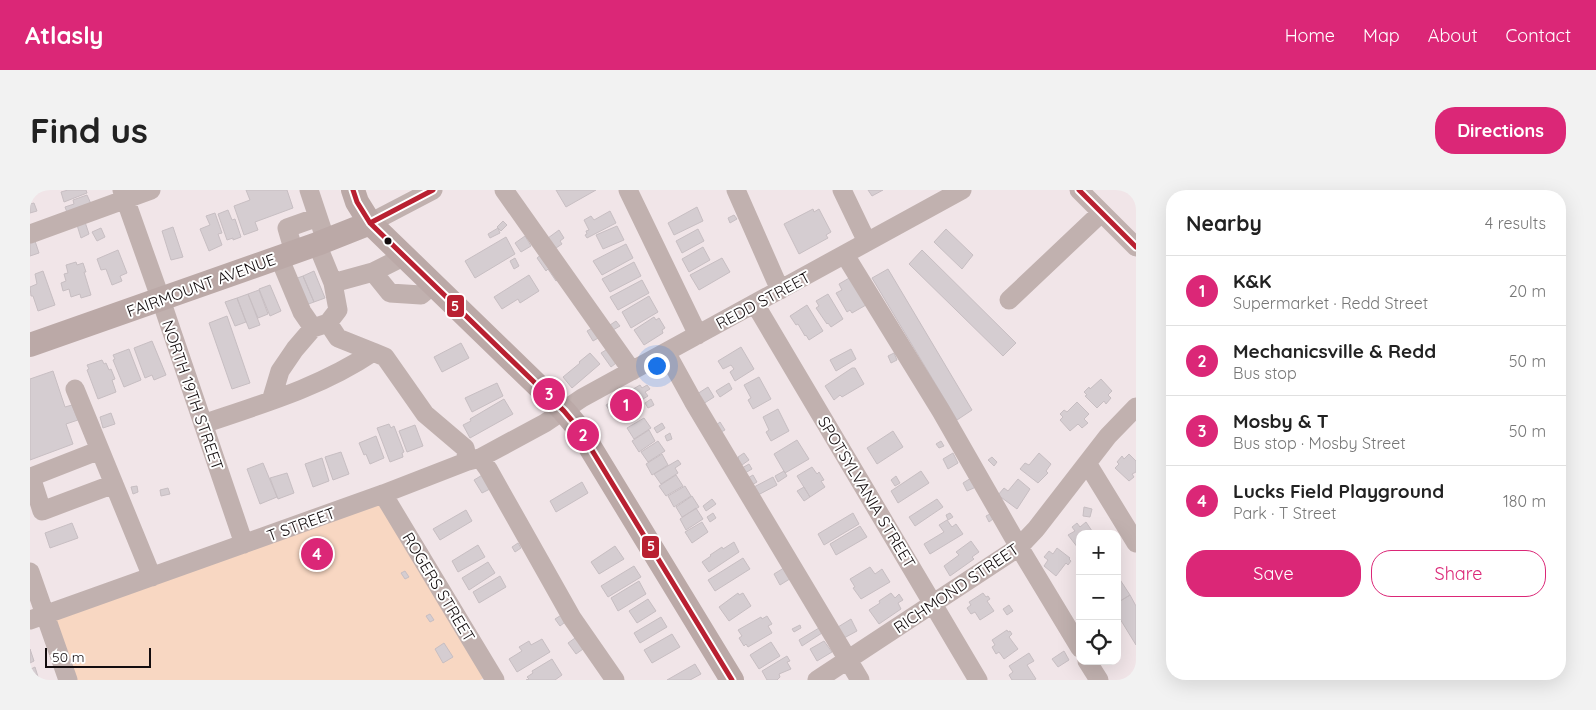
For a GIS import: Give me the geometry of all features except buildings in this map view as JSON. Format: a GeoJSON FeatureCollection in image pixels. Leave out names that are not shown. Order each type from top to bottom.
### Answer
{"type":"FeatureCollection","features":[{"type":"Feature","properties":{"kind":"main road"},"geometry":{"type":"LineString","coordinates":[[353,190],[357,202],[370,223],[564,411],[590,446],[732,680]]}},
{"type":"Feature","properties":{"kind":"main road","name":"FAIRMOUNT AVENUE"},"geometry":{"type":"LineString","coordinates":[[30,345],[322,243],[370,223]]}},
{"type":"Feature","properties":{"kind":"street"},"geometry":{"type":"LineString","coordinates":[[30,234],[123,194],[151,190]]}},
{"type":"Feature","properties":{"kind":"street"},"geometry":{"type":"LineString","coordinates":[[271,401],[280,371],[295,349],[338,310],[322,243],[318,217],[309,190]]}},
{"type":"Feature","properties":{"kind":"street"},"geometry":{"type":"LineString","coordinates":[[370,223],[433,190]]}},
{"type":"Feature","properties":{"kind":"street"},"geometry":{"type":"LineString","coordinates":[[504,190],[632,371]]}},
{"type":"Feature","properties":{"kind":"street"},"geometry":{"type":"LineString","coordinates":[[628,190],[698,335]]}},
{"type":"Feature","properties":{"kind":"street"},"geometry":{"type":"LineString","coordinates":[[736,190],[780,290]]}},
{"type":"Feature","properties":{"kind":"street"},"geometry":{"type":"LineString","coordinates":[[842,190],[867,242]]}},
{"type":"Feature","properties":{"kind":"street","name":"REDD STREET"},"geometry":{"type":"LineString","coordinates":[[564,411],[582,398],[962,190]]}},
{"type":"Feature","properties":{"kind":"street"},"geometry":{"type":"LineString","coordinates":[[1079,190],[1136,247]]}},
{"type":"Feature","properties":{"kind":"street","name":"NORTH 19TH STREET"},"geometry":{"type":"LineString","coordinates":[[123,194],[244,544]]}},
{"type":"Feature","properties":{"kind":"street"},"geometry":{"type":"LineString","coordinates":[[1009,300],[1101,213]]}},
{"type":"Feature","properties":{"kind":"street"},"geometry":{"type":"LineString","coordinates":[[318,217],[287,228],[287,255],[302,312],[338,338],[385,357],[424,414],[465,448],[474,460],[488,469],[572,618],[615,680]]}},
{"type":"Feature","properties":{"kind":"street"},"geometry":{"type":"LineString","coordinates":[[845,255],[941,411],[1076,641]]}},
{"type":"Feature","properties":{"kind":"street"},"geometry":{"type":"LineString","coordinates":[[333,283],[373,272],[405,256]]}},
{"type":"Feature","properties":{"kind":"street"},"geometry":{"type":"LineString","coordinates":[[373,272],[390,293],[421,295],[434,284]]}},
{"type":"Feature","properties":{"kind":"street","name":"SPOTSYLVANIA STREET"},"geometry":{"type":"LineString","coordinates":[[755,304],[978,680]]}},
{"type":"Feature","properties":{"kind":"street"},"geometry":{"type":"LineString","coordinates":[[203,424],[313,386],[373,352]]}},
{"type":"Feature","properties":{"kind":"street"},"geometry":{"type":"LineString","coordinates":[[666,352],[693,401],[860,680]]}},
{"type":"Feature","properties":{"kind":"street"},"geometry":{"type":"LineString","coordinates":[[75,389],[152,577]]}},
{"type":"Feature","properties":{"kind":"street","name":"RICHMOND STREET"},"geometry":{"type":"LineString","coordinates":[[817,680],[1019,547],[1036,529],[1108,436],[1136,407]]}},
{"type":"Feature","properties":{"kind":"street","name":"T STREET"},"geometry":{"type":"LineString","coordinates":[[38,618],[474,460],[564,411]]}},
{"type":"Feature","properties":{"kind":"street"},"geometry":{"type":"LineString","coordinates":[[100,450],[31,477],[42,510],[114,484]]}},
{"type":"Feature","properties":{"kind":"street"},"geometry":{"type":"LineString","coordinates":[[1087,463],[1136,543]]}},
{"type":"Feature","properties":{"kind":"street","name":"ROGERS STREET"},"geometry":{"type":"LineString","coordinates":[[384,494],[490,678]]}},
{"type":"Feature","properties":{"kind":"street"},"geometry":{"type":"LineString","coordinates":[[30,572],[38,618],[68,680]]}},
{"type":"Feature","properties":{"kind":"street"},"geometry":{"type":"LineString","coordinates":[[1090,665],[1099,680]]}},
{"type":"Feature","properties":{"kind":"shaded area"},"geometry":{"type":"Polygon","coordinates":[[[384,493],[491,674],[480,680],[68,680],[44,614],[384,493]]]}},
{"type":"Feature","properties":{"kind":"transit line","name":"5"},"geometry":{"type":"LineString","coordinates":[[353,190],[357,202],[370,223],[564,411],[579,429],[732,680]]}},
{"type":"Feature","properties":{"kind":"transit line","name":"5"},"geometry":{"type":"LineString","coordinates":[[370,223],[433,190]]}},
{"type":"Feature","properties":{"kind":"transit line","name":"5"},"geometry":{"type":"LineString","coordinates":[[1079,190],[1136,247]]}},
{"type":"Feature","properties":{"kind":"place","name":"Mosby & T"},"geometry":{"type":"Point","coordinates":[549,394]}},
{"type":"Feature","properties":{"kind":"place","name":"K&K"},"geometry":{"type":"Point","coordinates":[626,405]}},
{"type":"Feature","properties":{"kind":"place","name":"Mechanicsville & Redd"},"geometry":{"type":"Point","coordinates":[583,435]}},
{"type":"Feature","properties":{"kind":"place","name":"Lucks Field Playground"},"geometry":{"type":"Point","coordinates":[317,554]}}]}
